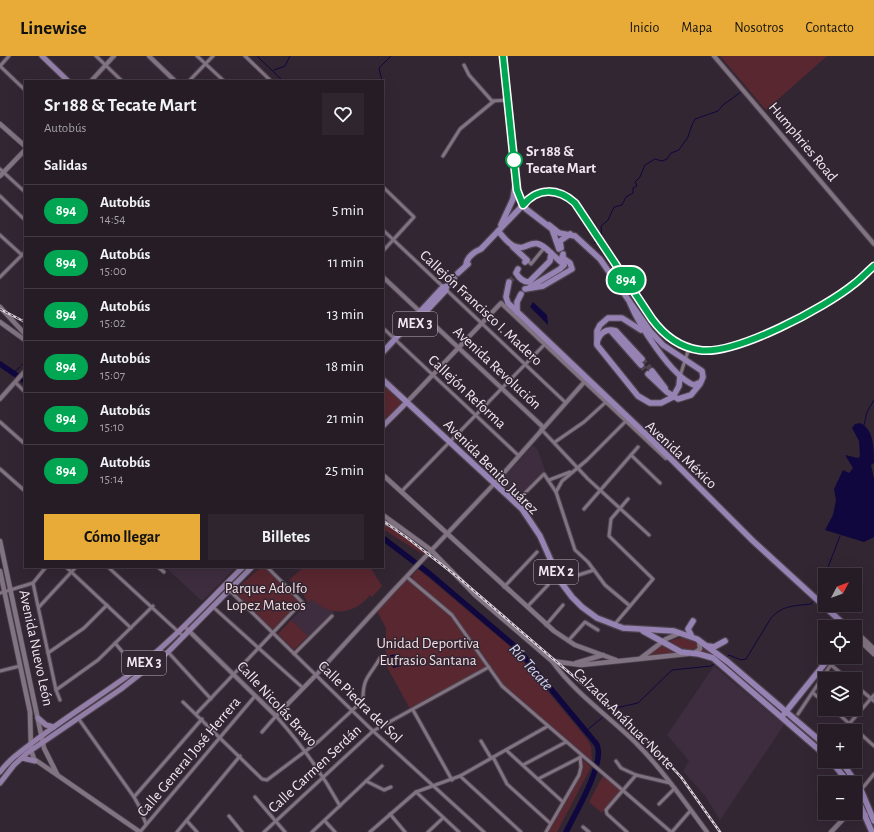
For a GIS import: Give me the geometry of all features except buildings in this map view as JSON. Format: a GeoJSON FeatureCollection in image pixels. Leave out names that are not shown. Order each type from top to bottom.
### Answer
{"type":"FeatureCollection","features":[{"type":"Feature","properties":{"kind":"highway"},"geometry":{"type":"LineString","coordinates":[[503,56],[518,194],[523,205],[559,233],[571,234],[579,238],[600,259],[615,278],[644,331],[680,376],[694,385],[701,382]]}},
{"type":"Feature","properties":{"kind":"highway"},"geometry":{"type":"LineString","coordinates":[[498,231],[513,199],[516,178]]}},
{"type":"Feature","properties":{"kind":"highway"},"geometry":{"type":"LineString","coordinates":[[458,273],[466,265],[473,253],[481,249],[523,205]]}},
{"type":"Feature","properties":{"kind":"highway"},"geometry":{"type":"LineString","coordinates":[[525,291],[543,286],[572,269],[570,263],[562,253],[549,225]]}},
{"type":"Feature","properties":{"kind":"highway"},"geometry":{"type":"LineString","coordinates":[[498,231],[526,261]]}},
{"type":"Feature","properties":{"kind":"highway"},"geometry":{"type":"LineString","coordinates":[[564,265],[560,240],[571,234]]}},
{"type":"Feature","properties":{"kind":"highway"},"geometry":{"type":"LineString","coordinates":[[512,245],[519,248],[534,243],[543,245],[564,265]]}},
{"type":"Feature","properties":{"kind":"highway"},"geometry":{"type":"LineString","coordinates":[[513,280],[526,282],[532,280],[550,260],[551,253]]}},
{"type":"Feature","properties":{"kind":"highway"},"geometry":{"type":"LineString","coordinates":[[517,312],[525,291],[564,265]]}},
{"type":"Feature","properties":{"kind":"highway"},"geometry":{"type":"LineString","coordinates":[[518,269],[504,303],[517,312],[586,380],[683,471]]}},
{"type":"Feature","properties":{"kind":"highway"},"geometry":{"type":"LineString","coordinates":[[445,288],[454,278]]}},
{"type":"Feature","properties":{"kind":"highway","name":"MEX 3"},"geometry":{"type":"LineString","coordinates":[[384,351],[445,288]]}},
{"type":"Feature","properties":{"kind":"highway"},"geometry":{"type":"LineString","coordinates":[[630,304],[650,331],[663,345],[702,371],[703,377],[698,388],[687,397],[678,399],[667,392],[650,372]]}},
{"type":"Feature","properties":{"kind":"highway"},"geometry":{"type":"LineString","coordinates":[[644,331],[622,318],[608,318],[596,331],[597,345],[643,400],[656,404],[668,401],[673,397],[679,386],[680,376]]}},
{"type":"Feature","properties":{"kind":"highway"},"geometry":{"type":"LineString","coordinates":[[597,345],[601,334],[610,329],[621,335],[642,362]]}},
{"type":"Feature","properties":{"kind":"highway","name":"MEX 3"},"geometry":{"type":"LineString","coordinates":[[384,356],[396,340]]}},
{"type":"Feature","properties":{"kind":"highway","name":"Avenida Benito Juárez"},"geometry":{"type":"LineString","coordinates":[[384,381],[515,503],[540,536],[560,582],[582,607],[597,618],[614,625],[642,631]]}},
{"type":"Feature","properties":{"kind":"highway","name":"Avenida México"},"geometry":{"type":"LineString","coordinates":[[683,471],[753,541],[841,620]]}},
{"type":"Feature","properties":{"kind":"highway"},"geometry":{"type":"LineString","coordinates":[[693,622],[688,632],[696,638]]}},
{"type":"Feature","properties":{"kind":"highway","name":"MEX 2"},"geometry":{"type":"LineString","coordinates":[[642,631],[669,631],[696,638],[708,646],[818,739]]}},
{"type":"Feature","properties":{"kind":"highway","name":"MEX 2"},"geometry":{"type":"LineString","coordinates":[[642,631],[681,652],[706,655],[718,662],[818,748]]}},
{"type":"Feature","properties":{"kind":"highway"},"geometry":{"type":"LineString","coordinates":[[708,646],[714,647],[725,642]]}},
{"type":"Feature","properties":{"kind":"highway"},"geometry":{"type":"LineString","coordinates":[[782,717],[824,664]]}},
{"type":"Feature","properties":{"kind":"highway"},"geometry":{"type":"LineString","coordinates":[[837,768],[843,776]]}},
{"type":"Feature","properties":{"kind":"highway"},"geometry":{"type":"LineString","coordinates":[[862,792],[874,822]]}},
{"type":"Feature","properties":{"kind":"highway"},"geometry":{"type":"LineString","coordinates":[[862,811],[872,832]]}},
{"type":"Feature","properties":{"kind":"main road"},"geometry":{"type":"LineString","coordinates":[[42,56],[67,80]]}},
{"type":"Feature","properties":{"kind":"main road"},"geometry":{"type":"LineString","coordinates":[[0,124],[24,145]]}},
{"type":"Feature","properties":{"kind":"main road"},"geometry":{"type":"LineString","coordinates":[[1,173],[24,151]]}},
{"type":"Feature","properties":{"kind":"main road"},"geometry":{"type":"LineString","coordinates":[[0,307],[24,333]]}},
{"type":"Feature","properties":{"kind":"main road"},"geometry":{"type":"LineString","coordinates":[[0,322],[24,339]]}},
{"type":"Feature","properties":{"kind":"main road"},"geometry":{"type":"LineString","coordinates":[[384,425],[406,402]]}},
{"type":"Feature","properties":{"kind":"main road"},"geometry":{"type":"LineString","coordinates":[[384,476],[546,625],[568,641],[616,660]]}},
{"type":"Feature","properties":{"kind":"main road"},"geometry":{"type":"LineString","coordinates":[[384,516],[431,550],[475,595],[552,661],[581,664],[695,653],[700,649],[700,643],[696,638]]}},
{"type":"Feature","properties":{"kind":"main road"},"geometry":{"type":"LineString","coordinates":[[384,522],[404,530]]}},
{"type":"Feature","properties":{"kind":"main road","name":"Avenida Nuevo León"},"geometry":{"type":"LineString","coordinates":[[0,541],[12,591],[41,736],[46,756],[58,776]]}},
{"type":"Feature","properties":{"kind":"main road","name":"MEX 3"},"geometry":{"type":"LineString","coordinates":[[0,770],[54,726],[126,677],[185,627],[242,568]]}},
{"type":"Feature","properties":{"kind":"main road","name":"MEX 3"},"geometry":{"type":"LineString","coordinates":[[0,783],[31,750],[121,689],[168,652],[250,569]]}},
{"type":"Feature","properties":{"kind":"main road","name":"Avenida Nuevo León"},"geometry":{"type":"LineString","coordinates":[[0,571],[2,593],[30,712],[31,750]]}},
{"type":"Feature","properties":{"kind":"main road"},"geometry":{"type":"LineString","coordinates":[[641,658],[662,642],[680,633]]}},
{"type":"Feature","properties":{"kind":"main road"},"geometry":{"type":"LineString","coordinates":[[862,638],[874,649]]}},
{"type":"Feature","properties":{"kind":"main road"},"geometry":{"type":"LineString","coordinates":[[862,643],[874,654]]}},
{"type":"Feature","properties":{"kind":"main road"},"geometry":{"type":"LineString","coordinates":[[570,664],[603,655]]}},
{"type":"Feature","properties":{"kind":"main road"},"geometry":{"type":"LineString","coordinates":[[121,689],[120,684],[126,677]]}},
{"type":"Feature","properties":{"kind":"main road"},"geometry":{"type":"LineString","coordinates":[[38,718],[46,725],[54,726]]}},
{"type":"Feature","properties":{"kind":"main road"},"geometry":{"type":"LineString","coordinates":[[31,750],[35,761]]}},
{"type":"Feature","properties":{"kind":"main road"},"geometry":{"type":"LineString","coordinates":[[22,758],[35,761],[140,832]]}},
{"type":"Feature","properties":{"kind":"main road"},"geometry":{"type":"LineString","coordinates":[[831,832],[842,820]]}},
{"type":"Feature","properties":{"kind":"street"},"geometry":{"type":"LineString","coordinates":[[9,56],[0,66],[24,89]]}},
{"type":"Feature","properties":{"kind":"street"},"geometry":{"type":"LineString","coordinates":[[96,56],[121,80]]}},
{"type":"Feature","properties":{"kind":"street"},"geometry":{"type":"LineString","coordinates":[[92,80],[114,56]]}},
{"type":"Feature","properties":{"kind":"street"},"geometry":{"type":"LineString","coordinates":[[149,56],[174,80]]}},
{"type":"Feature","properties":{"kind":"street"},"geometry":{"type":"LineString","coordinates":[[197,56],[223,80]]}},
{"type":"Feature","properties":{"kind":"street"},"geometry":{"type":"LineString","coordinates":[[189,80],[213,56]]}},
{"type":"Feature","properties":{"kind":"street"},"geometry":{"type":"LineString","coordinates":[[245,56],[270,80]]}},
{"type":"Feature","properties":{"kind":"street","name":"Humphries Road"},"geometry":{"type":"LineString","coordinates":[[714,56],[874,244]]}},
{"type":"Feature","properties":{"kind":"street"},"geometry":{"type":"LineString","coordinates":[[464,65],[468,75],[494,101]]}},
{"type":"Feature","properties":{"kind":"street"},"geometry":{"type":"LineString","coordinates":[[443,156],[460,128],[494,101],[507,100]]}},
{"type":"Feature","properties":{"kind":"street"},"geometry":{"type":"LineString","coordinates":[[1,173],[24,191]]}},
{"type":"Feature","properties":{"kind":"street"},"geometry":{"type":"LineString","coordinates":[[384,188],[414,217],[384,249]]}},
{"type":"Feature","properties":{"kind":"street"},"geometry":{"type":"LineString","coordinates":[[523,205],[534,194],[546,192],[558,193],[573,201],[585,216],[657,327],[672,340],[689,348],[704,351],[718,350],[780,328],[845,290],[874,266]]}},
{"type":"Feature","properties":{"kind":"street"},"geometry":{"type":"LineString","coordinates":[[0,196],[24,219]]}},
{"type":"Feature","properties":{"kind":"street","name":"Callejón Francisco I. Madero"},"geometry":{"type":"LineString","coordinates":[[384,231],[565,402]]}},
{"type":"Feature","properties":{"kind":"street"},"geometry":{"type":"LineString","coordinates":[[0,234],[22,255],[0,277]]}},
{"type":"Feature","properties":{"kind":"street"},"geometry":{"type":"LineString","coordinates":[[526,261],[531,264],[545,247]]}},
{"type":"Feature","properties":{"kind":"street","name":"Avenida Revolución"},"geometry":{"type":"LineString","coordinates":[[384,278],[542,428]]}},
{"type":"Feature","properties":{"kind":"street"},"geometry":{"type":"LineString","coordinates":[[406,402],[481,323],[504,303]]}},
{"type":"Feature","properties":{"kind":"street","name":"Avenida México"},"geometry":{"type":"LineString","coordinates":[[504,303],[586,380],[626,421],[683,471]]}},
{"type":"Feature","properties":{"kind":"street","name":"Callejón Reforma"},"geometry":{"type":"LineString","coordinates":[[384,329],[518,456]]}},
{"type":"Feature","properties":{"kind":"street"},"geometry":{"type":"LineString","coordinates":[[401,492],[545,343]]}},
{"type":"Feature","properties":{"kind":"street"},"geometry":{"type":"LineString","coordinates":[[680,376],[689,348]]}},
{"type":"Feature","properties":{"kind":"street"},"geometry":{"type":"LineString","coordinates":[[0,399],[24,371]]}},
{"type":"Feature","properties":{"kind":"street"},"geometry":{"type":"LineString","coordinates":[[262,732],[494,484],[586,380]]}},
{"type":"Feature","properties":{"kind":"street"},"geometry":{"type":"LineString","coordinates":[[15,382],[24,391]]}},
{"type":"Feature","properties":{"kind":"street"},"geometry":{"type":"LineString","coordinates":[[555,442],[584,422],[606,402]]}},
{"type":"Feature","properties":{"kind":"street"},"geometry":{"type":"LineString","coordinates":[[549,480],[572,471],[588,460],[626,421]]}},
{"type":"Feature","properties":{"kind":"street"},"geometry":{"type":"LineString","coordinates":[[0,422],[24,443]]}},
{"type":"Feature","properties":{"kind":"street"},"geometry":{"type":"LineString","coordinates":[[542,428],[577,468],[649,535]]}},
{"type":"Feature","properties":{"kind":"street"},"geometry":{"type":"LineString","coordinates":[[584,509],[638,447]]}},
{"type":"Feature","properties":{"kind":"street"},"geometry":{"type":"LineString","coordinates":[[631,455],[660,483]]}},
{"type":"Feature","properties":{"kind":"street"},"geometry":{"type":"LineString","coordinates":[[0,469],[24,490]]}},
{"type":"Feature","properties":{"kind":"street"},"geometry":{"type":"LineString","coordinates":[[556,492],[560,484],[572,471]]}},
{"type":"Feature","properties":{"kind":"street"},"geometry":{"type":"LineString","coordinates":[[515,503],[542,474],[549,480],[556,492],[575,550],[594,570],[605,585],[630,606]]}},
{"type":"Feature","properties":{"kind":"street"},"geometry":{"type":"LineString","coordinates":[[614,625],[652,578],[608,536],[611,520],[619,508],[628,499]]}},
{"type":"Feature","properties":{"kind":"street"},"geometry":{"type":"LineString","coordinates":[[504,587],[537,552]]}},
{"type":"Feature","properties":{"kind":"street"},"geometry":{"type":"LineString","coordinates":[[2,593],[33,583],[45,568]]}},
{"type":"Feature","properties":{"kind":"street"},"geometry":{"type":"LineString","coordinates":[[67,568],[131,628]]}},
{"type":"Feature","properties":{"kind":"street"},"geometry":{"type":"LineString","coordinates":[[38,607],[75,568]]}},
{"type":"Feature","properties":{"kind":"street"},"geometry":{"type":"LineString","coordinates":[[109,568],[184,637]]}},
{"type":"Feature","properties":{"kind":"street"},"geometry":{"type":"LineString","coordinates":[[159,568],[164,572]]}},
{"type":"Feature","properties":{"kind":"street"},"geometry":{"type":"LineString","coordinates":[[196,714],[302,602],[268,568]]}},
{"type":"Feature","properties":{"kind":"street"},"geometry":{"type":"LineString","coordinates":[[560,582],[594,570]]}},
{"type":"Feature","properties":{"kind":"street"},"geometry":{"type":"LineString","coordinates":[[407,576],[452,615],[502,686],[582,757],[605,774],[671,832],[691,810]]}},
{"type":"Feature","properties":{"kind":"street"},"geometry":{"type":"LineString","coordinates":[[33,583],[56,690],[60,700]]}},
{"type":"Feature","properties":{"kind":"street","name":"Calle Piedra del Sol"},"geometry":{"type":"LineString","coordinates":[[224,585],[373,731],[484,832]]}},
{"type":"Feature","properties":{"kind":"street"},"geometry":{"type":"LineString","coordinates":[[526,608],[548,585]]}},
{"type":"Feature","properties":{"kind":"street"},"geometry":{"type":"LineString","coordinates":[[48,653],[84,628],[107,605]]}},
{"type":"Feature","properties":{"kind":"street"},"geometry":{"type":"LineString","coordinates":[[546,625],[563,605]]}},
{"type":"Feature","properties":{"kind":"street"},"geometry":{"type":"LineString","coordinates":[[56,690],[89,668],[152,606]]}},
{"type":"Feature","properties":{"kind":"street"},"geometry":{"type":"LineString","coordinates":[[213,607],[303,688]]}},
{"type":"Feature","properties":{"kind":"street"},"geometry":{"type":"LineString","coordinates":[[294,654],[332,616]]}},
{"type":"Feature","properties":{"kind":"street"},"geometry":{"type":"LineString","coordinates":[[568,641],[585,622],[598,630]]}},
{"type":"Feature","properties":{"kind":"street","name":"Calle Nicolás Bravo"},"geometry":{"type":"LineString","coordinates":[[185,627],[276,716],[306,751],[324,777],[340,806]]}},
{"type":"Feature","properties":{"kind":"street"},"geometry":{"type":"LineString","coordinates":[[114,643],[136,668]]}},
{"type":"Feature","properties":{"kind":"street"},"geometry":{"type":"LineString","coordinates":[[168,652],[211,699]]}},
{"type":"Feature","properties":{"kind":"street"},"geometry":{"type":"LineString","coordinates":[[183,702],[262,779],[269,779],[337,726],[352,711],[362,700],[363,686],[380,658]]}},
{"type":"Feature","properties":{"kind":"street","name":"Calzada Anáhuac Norte"},"geometry":{"type":"LineString","coordinates":[[552,661],[565,678],[646,754],[675,788],[707,832]]}},
{"type":"Feature","properties":{"kind":"street"},"geometry":{"type":"LineString","coordinates":[[798,714],[831,665],[840,672]]}},
{"type":"Feature","properties":{"kind":"street"},"geometry":{"type":"LineString","coordinates":[[0,671],[20,666]]}},
{"type":"Feature","properties":{"kind":"street","name":"Calle Carmen Serdán"},"geometry":{"type":"LineString","coordinates":[[264,832],[373,731],[488,667]]}},
{"type":"Feature","properties":{"kind":"street"},"geometry":{"type":"LineString","coordinates":[[862,691],[874,701]]}},
{"type":"Feature","properties":{"kind":"street"},"geometry":{"type":"LineString","coordinates":[[813,693],[818,697]]}},
{"type":"Feature","properties":{"kind":"street"},"geometry":{"type":"LineString","coordinates":[[841,716],[850,724],[874,694]]}},
{"type":"Feature","properties":{"kind":"street","name":"Calle General José Herrera"},"geometry":{"type":"LineString","coordinates":[[140,832],[255,696]]}},
{"type":"Feature","properties":{"kind":"street"},"geometry":{"type":"LineString","coordinates":[[413,710],[452,780]]}},
{"type":"Feature","properties":{"kind":"street"},"geometry":{"type":"LineString","coordinates":[[78,718],[134,797],[146,824]]}},
{"type":"Feature","properties":{"kind":"street"},"geometry":{"type":"LineString","coordinates":[[134,797],[202,719]]}},
{"type":"Feature","properties":{"kind":"street"},"geometry":{"type":"LineString","coordinates":[[370,832],[416,792],[460,776],[548,726]]}},
{"type":"Feature","properties":{"kind":"street"},"geometry":{"type":"LineString","coordinates":[[862,735],[874,746]]}},
{"type":"Feature","properties":{"kind":"street"},"geometry":{"type":"LineString","coordinates":[[481,741],[507,784],[550,823]]}},
{"type":"Feature","properties":{"kind":"street"},"geometry":{"type":"LineString","coordinates":[[523,765],[566,742]]}},
{"type":"Feature","properties":{"kind":"street"},"geometry":{"type":"LineString","coordinates":[[506,750],[563,802]]}},
{"type":"Feature","properties":{"kind":"street"},"geometry":{"type":"LineString","coordinates":[[177,832],[240,756]]}},
{"type":"Feature","properties":{"kind":"street"},"geometry":{"type":"LineString","coordinates":[[538,780],[582,757]]}},
{"type":"Feature","properties":{"kind":"street"},"geometry":{"type":"LineString","coordinates":[[546,832],[579,775],[582,757]]}},
{"type":"Feature","properties":{"kind":"street"},"geometry":{"type":"LineString","coordinates":[[616,761],[621,768],[636,776],[671,783]]}},
{"type":"Feature","properties":{"kind":"street"},"geometry":{"type":"LineString","coordinates":[[312,832],[382,766]]}},
{"type":"Feature","properties":{"kind":"street"},"geometry":{"type":"LineString","coordinates":[[862,789],[874,774]]}},
{"type":"Feature","properties":{"kind":"street"},"geometry":{"type":"LineString","coordinates":[[460,776],[521,832]]}},
{"type":"Feature","properties":{"kind":"street"},"geometry":{"type":"LineString","coordinates":[[627,832],[606,812],[636,776]]}},
{"type":"Feature","properties":{"kind":"street"},"geometry":{"type":"LineString","coordinates":[[366,781],[384,790],[391,787]]}},
{"type":"Feature","properties":{"kind":"street"},"geometry":{"type":"LineString","coordinates":[[659,804],[675,788]]}},
{"type":"Feature","properties":{"kind":"street"},"geometry":{"type":"LineString","coordinates":[[416,792],[459,832]]}},
{"type":"Feature","properties":{"kind":"street"},"geometry":{"type":"LineString","coordinates":[[255,797],[285,832]]}},
{"type":"Feature","properties":{"kind":"street"},"geometry":{"type":"LineString","coordinates":[[390,814],[405,832]]}},
{"type":"Feature","properties":{"kind":"street"},"geometry":{"type":"LineString","coordinates":[[229,816],[242,832]]}},
{"type":"Feature","properties":{"kind":"street"},"geometry":{"type":"LineString","coordinates":[[428,832],[443,818]]}},
{"type":"Feature","properties":{"kind":"street"},"geometry":{"type":"LineString","coordinates":[[187,821],[198,832]]}},
{"type":"Feature","properties":{"kind":"street"},"geometry":{"type":"LineString","coordinates":[[325,821],[335,832]]}},
{"type":"Feature","properties":{"kind":"street"},"geometry":{"type":"LineString","coordinates":[[583,827],[589,832]]}},
{"type":"Feature","properties":{"kind":"shaded area"},"geometry":{"type":"Polygon","coordinates":[[[533,302],[547,315],[548,325],[530,307],[533,302]]]}},
{"type":"Feature","properties":{"kind":"shaded area"},"geometry":{"type":"Polygon","coordinates":[[[860,423],[865,426],[871,435],[874,452],[874,463],[871,465],[874,479],[874,537],[864,542],[825,530],[833,515],[836,500],[834,489],[843,470],[849,473],[853,468],[845,455],[858,458],[860,456],[859,441],[852,428],[855,424],[860,423]]]}},
{"type":"Feature","properties":{"kind":"shaded area"},"geometry":{"type":"Polygon","coordinates":[[[533,445],[538,450],[545,470],[516,498],[499,483],[533,445]]]}},
{"type":"Feature","properties":{"kind":"shaded area"},"geometry":{"type":"Polygon","coordinates":[[[166,568],[235,568],[202,601],[166,568]]]}},
{"type":"Feature","properties":{"kind":"shaded area"},"geometry":{"type":"Polygon","coordinates":[[[312,599],[325,609],[335,611],[309,637],[291,620],[312,599]]]}},
{"type":"Feature","properties":{"kind":"shaded area"},"geometry":{"type":"Polygon","coordinates":[[[399,654],[401,666],[393,668],[390,655],[399,654]]]}},
{"type":"Feature","properties":{"kind":"shaded area"},"geometry":{"type":"Polygon","coordinates":[[[714,666],[784,725],[720,820],[706,797],[683,771],[689,761],[667,735],[714,666]]]}},
{"type":"Feature","properties":{"kind":"green space"},"geometry":{"type":"Polygon","coordinates":[[[720,56],[827,56],[766,110],[720,56]]]}},
{"type":"Feature","properties":{"kind":"green space"},"geometry":{"type":"Polygon","coordinates":[[[384,386],[402,403],[384,421],[384,386]]]}},
{"type":"Feature","properties":{"kind":"green space"},"geometry":{"type":"Polygon","coordinates":[[[384,524],[393,529],[422,550],[424,555],[384,530],[384,524]]]}},
{"type":"Feature","properties":{"kind":"green space","name":"Parque Adolfo Lopez Mateos"},"geometry":{"type":"Polygon","coordinates":[[[260,568],[265,568],[299,602],[273,630],[234,591],[260,568]]]}},
{"type":"Feature","properties":{"kind":"green space"},"geometry":{"type":"Polygon","coordinates":[[[303,568],[371,568],[382,586],[372,597],[370,595],[350,610],[334,611],[326,609],[312,599],[308,603],[301,591],[289,580],[303,568]]]}},
{"type":"Feature","properties":{"kind":"green space","name":"Unidad Deportiva Eufrasio Santana"},"geometry":{"type":"Polygon","coordinates":[[[418,569],[511,647],[587,739],[591,747],[592,761],[500,682],[490,664],[457,620],[487,666],[410,709],[386,665],[386,628],[377,611],[409,576],[413,579],[412,576],[418,569]]]}},
{"type":"Feature","properties":{"kind":"green space"},"geometry":{"type":"Polygon","coordinates":[[[291,620],[308,636],[294,650],[278,634],[291,620]]]}},
{"type":"Feature","properties":{"kind":"green space"},"geometry":{"type":"Polygon","coordinates":[[[685,637],[698,642],[699,645],[696,649],[683,649],[670,642],[672,640],[685,637]]]}},
{"type":"Feature","properties":{"kind":"green space"},"geometry":{"type":"Polygon","coordinates":[[[663,644],[680,653],[644,658],[663,644]]]}},
{"type":"Feature","properties":{"kind":"green space"},"geometry":{"type":"Polygon","coordinates":[[[703,645],[765,696],[770,702],[721,661],[701,651],[703,645]]]}},
{"type":"Feature","properties":{"kind":"green space"},"geometry":{"type":"Polygon","coordinates":[[[583,760],[591,767],[557,832],[549,832],[575,786],[582,768],[583,760]]]}},
{"type":"Feature","properties":{"kind":"green space"},"geometry":{"type":"Polygon","coordinates":[[[604,774],[621,790],[602,813],[589,802],[604,774]]]}},
{"type":"Feature","properties":{"kind":"waterway"},"geometry":{"type":"LineString","coordinates":[[257,56],[282,80]]}},
{"type":"Feature","properties":{"kind":"waterway"},"geometry":{"type":"LineString","coordinates":[[274,70],[285,66],[290,56]]}},
{"type":"Feature","properties":{"kind":"waterway"},"geometry":{"type":"LineString","coordinates":[[382,80],[379,68],[391,56]]}},
{"type":"Feature","properties":{"kind":"waterway"},"geometry":{"type":"LineString","coordinates":[[602,239],[601,226],[608,220],[614,207],[622,205],[626,197],[633,193],[633,188],[637,186],[635,182],[640,177],[645,165],[655,159],[662,161],[667,159],[671,153],[679,150],[688,137],[695,119],[718,111],[723,105],[741,92]]}},
{"type":"Feature","properties":{"kind":"waterway","name":"Río Tecate"},"geometry":{"type":"LineString","coordinates":[[0,364],[24,380]]}},
{"type":"Feature","properties":{"kind":"waterway"},"geometry":{"type":"LineString","coordinates":[[14,372],[20,367]]}},
{"type":"Feature","properties":{"kind":"waterway"},"geometry":{"type":"LineString","coordinates":[[864,425],[867,412],[874,400]]}},
{"type":"Feature","properties":{"kind":"waterway"},"geometry":{"type":"LineString","coordinates":[[828,568],[840,536]]}},
{"type":"Feature","properties":{"kind":"waterway","name":"Río Tecate"},"geometry":{"type":"LineString","coordinates":[[384,539],[430,574],[517,648],[596,744],[598,748],[598,757],[592,779],[566,832]]}},
{"type":"Feature","properties":{"kind":"waterway"},"geometry":{"type":"LineString","coordinates":[[727,657],[729,655],[741,660],[746,659],[775,614],[784,608],[811,604],[814,600]]}},
{"type":"Feature","properties":{"kind":"waterway"},"geometry":{"type":"LineString","coordinates":[[616,708],[638,703],[672,670],[711,666],[714,664]]}},
{"type":"Feature","properties":{"kind":"waterway"},"geometry":{"type":"LineString","coordinates":[[587,730],[603,717]]}},
{"type":"Feature","properties":{"kind":"tunnel"},"geometry":{"type":"LineString","coordinates":[[509,282],[513,278]]}},
{"type":"Feature","properties":{"kind":"tunnel"},"geometry":{"type":"LineString","coordinates":[[642,359],[652,371]]}},
{"type":"Feature","properties":{"kind":"tunnel"},"geometry":{"type":"LineString","coordinates":[[641,365],[648,374]]}},
{"type":"Feature","properties":{"kind":"railway"},"geometry":{"type":"LineString","coordinates":[[0,309],[24,321]]}},
{"type":"Feature","properties":{"kind":"railway"},"geometry":{"type":"LineString","coordinates":[[384,522],[459,578],[642,735],[681,777],[720,832]]}},
{"type":"Feature","properties":{"kind":"bus line","name":"894"},"geometry":{"type":"LineString","coordinates":[[503,56],[517,190],[520,201],[523,205],[534,194],[546,192],[558,193],[570,198],[581,210],[592,226],[657,327],[672,340],[689,348],[704,351],[718,350],[753,339],[780,328],[845,290],[853,285],[874,266]]}},
{"type":"Feature","properties":{"kind":"place","name":"Sr 188 & Tecate Mart"},"geometry":{"type":"Point","coordinates":[514,160]}}]}
